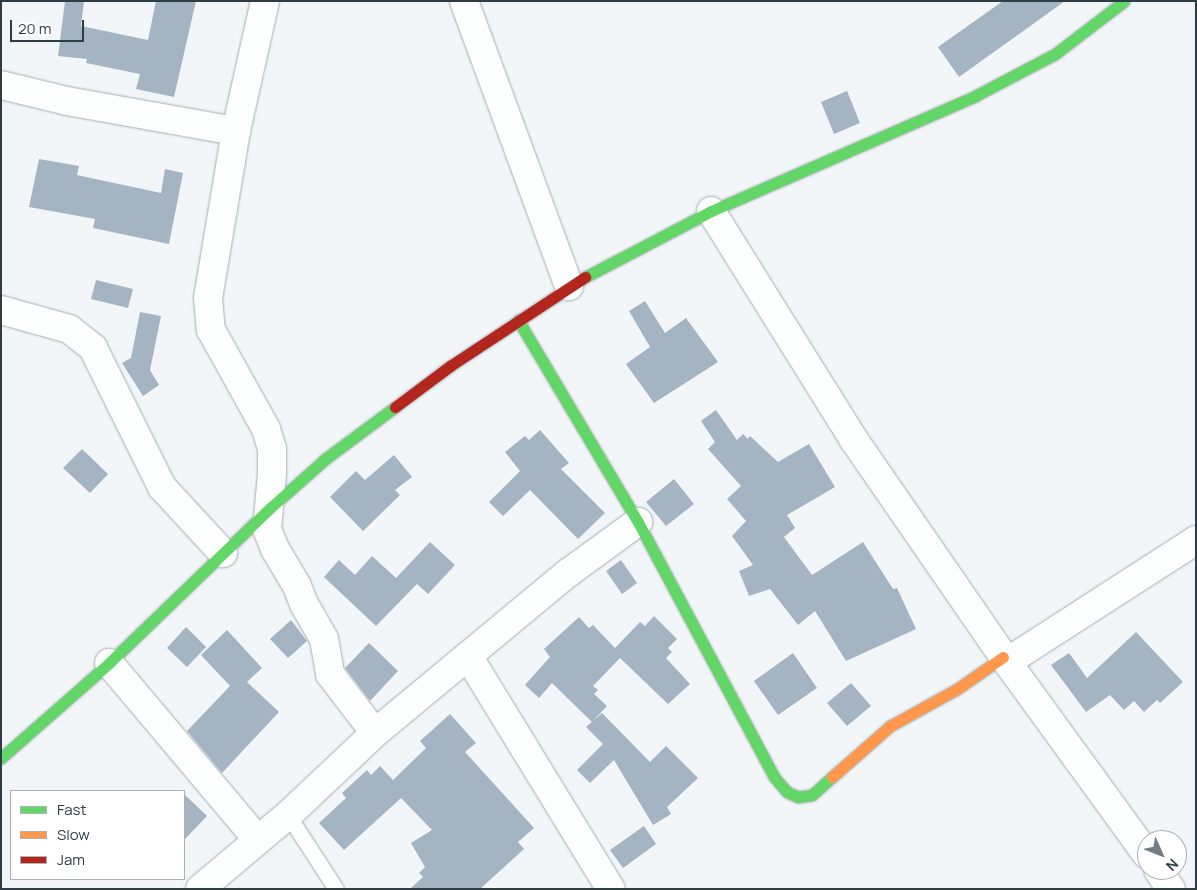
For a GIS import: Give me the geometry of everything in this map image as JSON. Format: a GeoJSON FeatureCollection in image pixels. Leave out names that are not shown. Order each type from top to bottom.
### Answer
{"type":"FeatureCollection","features":[{"type":"Feature","properties":{"kind":"street"},"geometry":{"type":"LineString","coordinates":[[265,1],[236,131],[208,298],[211,330],[266,429],[272,450],[270,508],[267,530],[274,549],[297,586],[304,604],[324,639],[330,674],[375,733]]}},
{"type":"Feature","properties":{"kind":"street"},"geometry":{"type":"LineString","coordinates":[[464,1],[569,286]]}},
{"type":"Feature","properties":{"kind":"street"},"geometry":{"type":"LineString","coordinates":[[2,754],[110,663],[222,553],[333,453],[450,366],[518,320],[569,286],[711,212],[975,96],[1054,54],[1124,1]]}},
{"type":"Feature","properties":{"kind":"street"},"geometry":{"type":"LineString","coordinates":[[1,85],[67,101],[236,131]]}},
{"type":"Feature","properties":{"kind":"street"},"geometry":{"type":"LineString","coordinates":[[711,212],[854,440],[1005,660],[1137,841]]}},
{"type":"Feature","properties":{"kind":"street"},"geometry":{"type":"LineString","coordinates":[[1,310],[69,329],[93,348],[162,487],[222,553]]}},
{"type":"Feature","properties":{"kind":"street"},"geometry":{"type":"LineString","coordinates":[[518,320],[638,522],[774,776],[786,792],[798,797],[812,795],[890,726],[1005,660],[1196,540]]}},
{"type":"Feature","properties":{"kind":"street"},"geometry":{"type":"LineString","coordinates":[[200,889],[288,816],[375,733],[568,573],[638,522]]}},
{"type":"Feature","properties":{"kind":"street"},"geometry":{"type":"LineString","coordinates":[[468,656],[611,889]]}},
{"type":"Feature","properties":{"kind":"street"},"geometry":{"type":"LineString","coordinates":[[110,663],[258,840]]}},
{"type":"Feature","properties":{"kind":"lane"},"geometry":{"type":"LineString","coordinates":[[288,816],[336,889]]}},
{"type":"Feature","properties":{"kind":"building"},"geometry":{"type":"Polygon","coordinates":[[[65,1],[84,1],[81,26],[148,40],[156,1],[196,1],[174,97],[136,89],[140,74],[86,63],[87,59],[58,56],[65,1]]]}},
{"type":"Feature","properties":{"kind":"building"},"geometry":{"type":"Polygon","coordinates":[[[1003,1],[1065,1],[959,77],[938,47],[1003,1]]]}},
{"type":"Feature","properties":{"kind":"building"},"geometry":{"type":"Polygon","coordinates":[[[847,91],[860,123],[834,134],[821,102],[847,91]]]}},
{"type":"Feature","properties":{"kind":"building"},"geometry":{"type":"Polygon","coordinates":[[[39,159],[79,166],[77,175],[161,193],[165,169],[183,173],[169,244],[93,228],[95,219],[29,207],[39,159]]]}},
{"type":"Feature","properties":{"kind":"building"},"geometry":{"type":"Polygon","coordinates":[[[96,280],[133,289],[128,308],[91,299],[96,280]]]}},
{"type":"Feature","properties":{"kind":"building"},"geometry":{"type":"Polygon","coordinates":[[[645,301],[665,333],[686,318],[718,362],[654,403],[626,364],[650,347],[629,311],[645,301]]]}},
{"type":"Feature","properties":{"kind":"building"},"geometry":{"type":"Polygon","coordinates":[[[140,312],[161,316],[150,370],[159,385],[143,396],[122,363],[131,358],[140,312]]]}},
{"type":"Feature","properties":{"kind":"building"},"geometry":{"type":"Polygon","coordinates":[[[716,410],[737,440],[743,434],[748,439],[750,436],[778,462],[809,444],[835,487],[787,515],[795,528],[784,537],[812,575],[863,542],[893,589],[897,588],[916,629],[846,661],[815,611],[798,625],[770,589],[749,596],[739,571],[753,565],[732,536],[746,521],[727,499],[741,486],[708,449],[715,442],[701,421],[716,410]]]}},
{"type":"Feature","properties":{"kind":"building"},"geometry":{"type":"Polygon","coordinates":[[[540,430],[569,463],[561,469],[605,513],[578,539],[530,490],[503,516],[489,502],[520,471],[505,452],[525,436],[529,440],[540,430]]]}},
{"type":"Feature","properties":{"kind":"building"},"geometry":{"type":"Polygon","coordinates":[[[82,449],[108,474],[90,493],[63,468],[82,449]]]}},
{"type":"Feature","properties":{"kind":"building"},"geometry":{"type":"Polygon","coordinates":[[[394,455],[412,477],[395,490],[400,495],[363,531],[330,497],[356,471],[365,480],[394,455]]]}},
{"type":"Feature","properties":{"kind":"building"},"geometry":{"type":"Polygon","coordinates":[[[674,479],[694,504],[666,526],[646,502],[674,479]]]}},
{"type":"Feature","properties":{"kind":"building"},"geometry":{"type":"Polygon","coordinates":[[[430,542],[455,565],[428,594],[417,584],[376,626],[324,577],[339,560],[355,575],[372,556],[396,578],[430,542]]]}},
{"type":"Feature","properties":{"kind":"building"},"geometry":{"type":"Polygon","coordinates":[[[621,560],[637,583],[622,594],[606,571],[621,560]]]}},
{"type":"Feature","properties":{"kind":"building"},"geometry":{"type":"Polygon","coordinates":[[[654,616],[677,639],[668,648],[672,652],[666,658],[690,684],[668,704],[620,658],[593,686],[598,690],[594,694],[607,706],[592,722],[552,683],[539,698],[525,685],[550,657],[544,649],[579,617],[589,628],[593,625],[615,648],[640,622],[645,626],[654,616]]]}},
{"type":"Feature","properties":{"kind":"building"},"geometry":{"type":"Polygon","coordinates":[[[291,620],[307,641],[288,658],[270,639],[291,620]]]}},
{"type":"Feature","properties":{"kind":"building"},"geometry":{"type":"Polygon","coordinates":[[[186,627],[206,647],[187,667],[167,648],[186,627]]]}},
{"type":"Feature","properties":{"kind":"building"},"geometry":{"type":"Polygon","coordinates":[[[227,630],[262,668],[247,682],[279,712],[222,773],[187,731],[230,686],[201,655],[227,630]]]}},
{"type":"Feature","properties":{"kind":"building"},"geometry":{"type":"Polygon","coordinates":[[[1136,632],[1183,682],[1160,703],[1157,700],[1144,712],[1134,701],[1124,710],[1110,695],[1086,712],[1051,665],[1069,653],[1087,678],[1136,632]]]}},
{"type":"Feature","properties":{"kind":"building"},"geometry":{"type":"Polygon","coordinates":[[[369,643],[398,671],[370,701],[345,668],[369,643]]]}},
{"type":"Feature","properties":{"kind":"building"},"geometry":{"type":"Polygon","coordinates":[[[793,653],[817,688],[778,715],[754,681],[793,653]]]}},
{"type":"Feature","properties":{"kind":"building"},"geometry":{"type":"Polygon","coordinates":[[[851,683],[871,706],[847,726],[827,703],[851,683]]]}},
{"type":"Feature","properties":{"kind":"building"},"geometry":{"type":"Polygon","coordinates":[[[602,713],[650,762],[666,746],[698,778],[667,807],[671,814],[653,825],[614,760],[590,783],[577,770],[603,744],[586,727],[602,713]]]}},
{"type":"Feature","properties":{"kind":"building"},"geometry":{"type":"Polygon","coordinates":[[[450,714],[476,743],[465,752],[534,828],[518,842],[524,849],[480,889],[410,889],[423,877],[419,873],[425,867],[411,843],[432,830],[401,798],[344,850],[319,823],[346,798],[342,793],[367,770],[371,775],[380,766],[393,780],[426,748],[420,741],[450,714]]]}},
{"type":"Feature","properties":{"kind":"building"},"geometry":{"type":"Polygon","coordinates":[[[185,795],[207,816],[185,839],[185,795]]]}},
{"type":"Feature","properties":{"kind":"building"},"geometry":{"type":"Polygon","coordinates":[[[644,826],[656,844],[623,868],[610,850],[644,826]]]}},
{"type":"Feature","properties":{"kind":"traffic: fast"},"geometry":{"type":"LineString","coordinates":[[585,277],[711,211],[975,96],[1055,54],[1124,1]]}},
{"type":"Feature","properties":{"kind":"traffic: fast"},"geometry":{"type":"LineString","coordinates":[[518,320],[638,522],[774,777],[787,792],[798,797],[812,795],[832,777]]}},
{"type":"Feature","properties":{"kind":"traffic: fast"},"geometry":{"type":"LineString","coordinates":[[1,758],[109,663],[270,508],[325,459],[395,407]]}},
{"type":"Feature","properties":{"kind":"traffic: slow"},"geometry":{"type":"LineString","coordinates":[[832,777],[890,726],[957,689],[1003,657]]}},
{"type":"Feature","properties":{"kind":"traffic: jam"},"geometry":{"type":"LineString","coordinates":[[395,407],[450,366],[585,277]]}}]}
